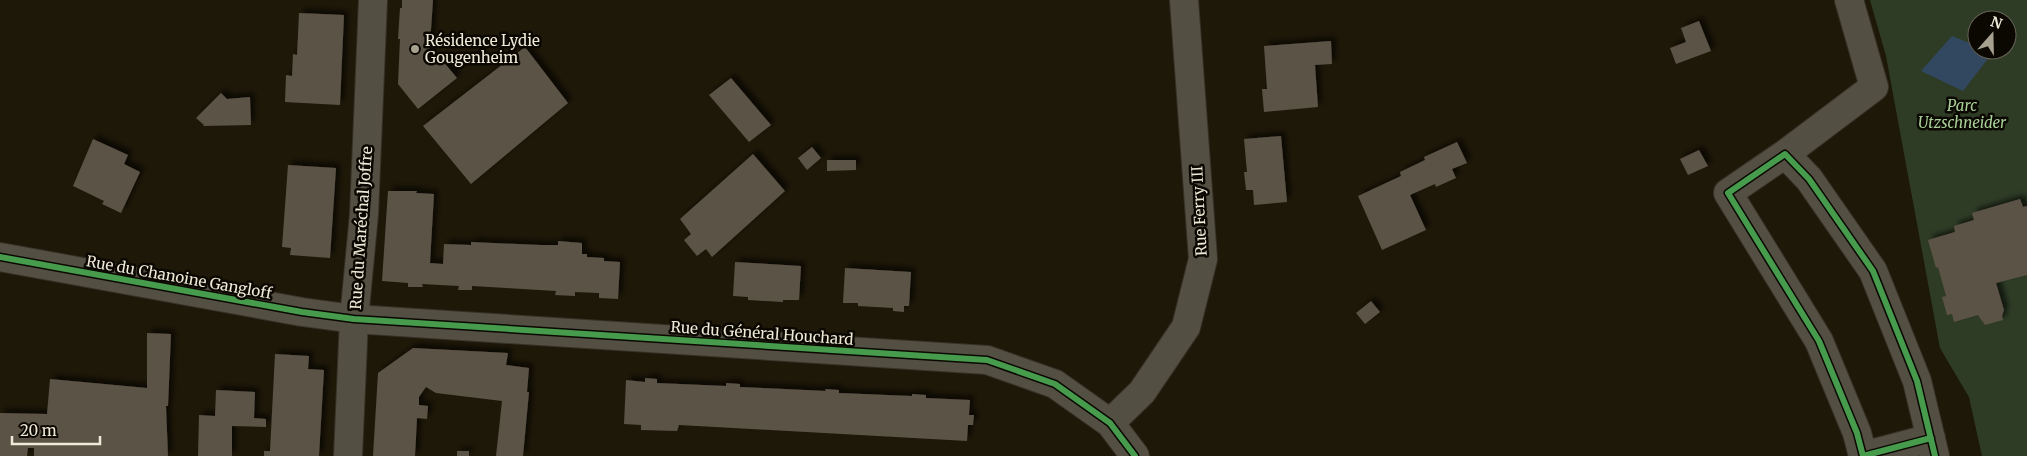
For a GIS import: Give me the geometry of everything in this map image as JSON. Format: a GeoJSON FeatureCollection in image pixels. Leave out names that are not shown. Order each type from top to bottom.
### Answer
{"type":"FeatureCollection","features":[{"type":"Feature","properties":{"kind":"street","name":"Rue du Maréchal Joffre"},"geometry":{"type":"LineString","coordinates":[[348,456],[354,319],[364,214],[374,0]]}},
{"type":"Feature","properties":{"kind":"street","name":"Rue Ferry III"},"geometry":{"type":"LineString","coordinates":[[1110,423],[1142,392],[1186,327],[1203,258],[1184,0]]}},
{"type":"Feature","properties":{"kind":"street"},"geometry":{"type":"LineString","coordinates":[[1785,154],[1809,179],[1873,270],[1917,381],[1933,447],[1863,456],[1857,433],[1819,341],[1728,193],[1785,154],[1874,87],[1849,0]]}},
{"type":"Feature","properties":{"kind":"street","name":"Rue du Chanoine Gangloff"},"geometry":{"type":"LineString","coordinates":[[0,257],[302,312],[354,319]]}},
{"type":"Feature","properties":{"kind":"street","name":"Rue du Général Houchard"},"geometry":{"type":"LineString","coordinates":[[354,319],[987,360],[1055,384],[1110,423],[1135,456]]}},
{"type":"Feature","properties":{"kind":"green space","name":"Parc Utzschneider"},"geometry":{"type":"Polygon","coordinates":[[[1870,0],[2027,0],[2027,456],[1982,456],[1969,397],[1940,348],[1886,56],[1870,0]]]}},
{"type":"Feature","properties":{"kind":"water"},"geometry":{"type":"Polygon","coordinates":[[[1952,36],[1967,42],[1967,60],[1987,60],[1963,91],[1921,71],[1952,36]]]}},
{"type":"Feature","properties":{"kind":"building","name":"Résidence Lydie Gougenheim"},"geometry":{"type":"Polygon","coordinates":[[[402,0],[433,0],[429,59],[442,60],[457,78],[418,109],[398,84],[400,39],[398,39],[402,0]]]}},
{"type":"Feature","properties":{"kind":"building"},"geometry":{"type":"Polygon","coordinates":[[[299,13],[344,15],[340,105],[285,102],[286,75],[292,76],[293,54],[297,55],[299,13]]]}},
{"type":"Feature","properties":{"kind":"building"},"geometry":{"type":"Polygon","coordinates":[[[1699,21],[1711,51],[1676,64],[1670,48],[1686,42],[1681,28],[1699,21]]]}},
{"type":"Feature","properties":{"kind":"building"},"geometry":{"type":"Polygon","coordinates":[[[1331,41],[1332,64],[1315,65],[1318,107],[1264,112],[1262,89],[1267,89],[1264,46],[1331,41]]]}},
{"type":"Feature","properties":{"kind":"building"},"geometry":{"type":"Polygon","coordinates":[[[525,47],[568,103],[471,184],[423,126],[525,47]]]}},
{"type":"Feature","properties":{"kind":"building"},"geometry":{"type":"Polygon","coordinates":[[[731,78],[771,125],[749,142],[709,95],[731,78]]]}},
{"type":"Feature","properties":{"kind":"building"},"geometry":{"type":"Polygon","coordinates":[[[221,93],[227,99],[250,97],[251,125],[203,126],[196,118],[221,93]]]}},
{"type":"Feature","properties":{"kind":"building"},"geometry":{"type":"Polygon","coordinates":[[[1281,136],[1287,202],[1254,205],[1253,190],[1246,190],[1244,172],[1247,172],[1244,139],[1281,136]]]}},
{"type":"Feature","properties":{"kind":"building"},"geometry":{"type":"Polygon","coordinates":[[[93,139],[128,155],[124,164],[140,172],[121,213],[102,204],[104,201],[73,186],[93,139]]]}},
{"type":"Feature","properties":{"kind":"building"},"geometry":{"type":"Polygon","coordinates":[[[1457,142],[1467,163],[1452,169],[1456,178],[1436,187],[1435,184],[1410,195],[1426,230],[1382,250],[1358,196],[1401,176],[1400,172],[1425,160],[1424,157],[1457,142]]]}},
{"type":"Feature","properties":{"kind":"building"},"geometry":{"type":"Polygon","coordinates":[[[812,147],[821,158],[807,170],[798,158],[812,147]]]}},
{"type":"Feature","properties":{"kind":"building"},"geometry":{"type":"Polygon","coordinates":[[[1699,150],[1708,166],[1688,175],[1680,159],[1699,150]]]}},
{"type":"Feature","properties":{"kind":"building"},"geometry":{"type":"Polygon","coordinates":[[[753,154],[785,191],[712,257],[706,249],[697,256],[684,240],[691,234],[680,219],[753,154]]]}},
{"type":"Feature","properties":{"kind":"building"},"geometry":{"type":"Polygon","coordinates":[[[827,160],[856,160],[856,170],[827,171],[827,160]]]}},
{"type":"Feature","properties":{"kind":"building"},"geometry":{"type":"Polygon","coordinates":[[[288,165],[336,168],[330,258],[290,255],[291,248],[282,247],[288,165]]]}},
{"type":"Feature","properties":{"kind":"building"},"geometry":{"type":"Polygon","coordinates":[[[388,191],[417,191],[416,193],[434,194],[430,263],[443,264],[444,244],[471,245],[471,242],[558,245],[558,241],[582,243],[582,254],[587,254],[587,257],[604,258],[604,261],[620,262],[618,299],[599,298],[599,293],[575,292],[575,296],[555,295],[556,291],[472,286],[472,290],[458,290],[459,286],[422,284],[423,287],[408,287],[408,283],[382,281],[388,191]]]}},
{"type":"Feature","properties":{"kind":"building"},"geometry":{"type":"Polygon","coordinates":[[[2020,199],[2023,207],[2027,206],[2027,275],[1996,283],[2004,310],[2003,320],[1985,325],[1978,315],[1954,322],[1952,314],[1947,315],[1942,297],[1946,296],[1928,240],[1955,232],[1954,226],[1974,220],[1972,213],[2020,199]]]}},
{"type":"Feature","properties":{"kind":"building"},"geometry":{"type":"Polygon","coordinates":[[[735,262],[801,266],[799,300],[783,300],[783,302],[748,300],[748,297],[733,296],[735,262]]]}},
{"type":"Feature","properties":{"kind":"building"},"geometry":{"type":"Polygon","coordinates":[[[845,268],[911,272],[909,306],[904,306],[904,312],[893,311],[893,308],[843,303],[845,268]]]}},
{"type":"Feature","properties":{"kind":"building"},"geometry":{"type":"Polygon","coordinates":[[[1371,301],[1380,312],[1365,324],[1356,313],[1371,301]]]}},
{"type":"Feature","properties":{"kind":"building"},"geometry":{"type":"Polygon","coordinates":[[[147,333],[171,334],[168,406],[166,406],[168,456],[34,456],[34,448],[28,448],[27,456],[0,456],[0,413],[47,414],[50,379],[147,388],[147,333]]]}},
{"type":"Feature","properties":{"kind":"building"},"geometry":{"type":"Polygon","coordinates":[[[413,348],[508,353],[506,365],[529,368],[527,392],[529,392],[523,456],[496,456],[502,401],[436,393],[426,387],[419,397],[419,405],[428,406],[427,419],[417,418],[415,456],[373,456],[378,373],[413,348]]]}},
{"type":"Feature","properties":{"kind":"building"},"geometry":{"type":"Polygon","coordinates":[[[275,354],[309,356],[308,369],[324,370],[319,456],[264,456],[264,451],[270,451],[275,354]]]}},
{"type":"Feature","properties":{"kind":"building"},"geometry":{"type":"Polygon","coordinates":[[[645,378],[657,379],[657,383],[726,386],[726,383],[740,384],[740,387],[826,391],[825,389],[839,390],[839,393],[912,396],[912,394],[926,395],[926,398],[970,400],[969,415],[974,415],[973,425],[968,425],[967,441],[679,425],[677,431],[641,430],[641,425],[624,424],[626,380],[645,382],[645,378]]]}},
{"type":"Feature","properties":{"kind":"building"},"geometry":{"type":"Polygon","coordinates":[[[216,390],[255,392],[254,418],[266,419],[266,427],[232,426],[232,456],[198,456],[199,415],[215,416],[216,390]]]}},
{"type":"Feature","properties":{"kind":"building"},"geometry":{"type":"Polygon","coordinates":[[[457,451],[469,451],[469,456],[457,456],[457,451]]]}},
{"type":"Feature","properties":{"kind":"cycle path"},"geometry":{"type":"LineString","coordinates":[[1931,438],[1863,456],[1857,433],[1819,341],[1728,193],[1785,154],[1809,179],[1873,271],[1917,381],[1935,456]]}},
{"type":"Feature","properties":{"kind":"cycle path"},"geometry":{"type":"LineString","coordinates":[[0,257],[302,312],[354,319],[987,360],[1055,384],[1110,423],[1135,456]]}},
{"type":"Feature","properties":{"kind":"place","name":"Résidence Lydie Gougenheim"},"geometry":{"type":"Point","coordinates":[415,49]}}]}
